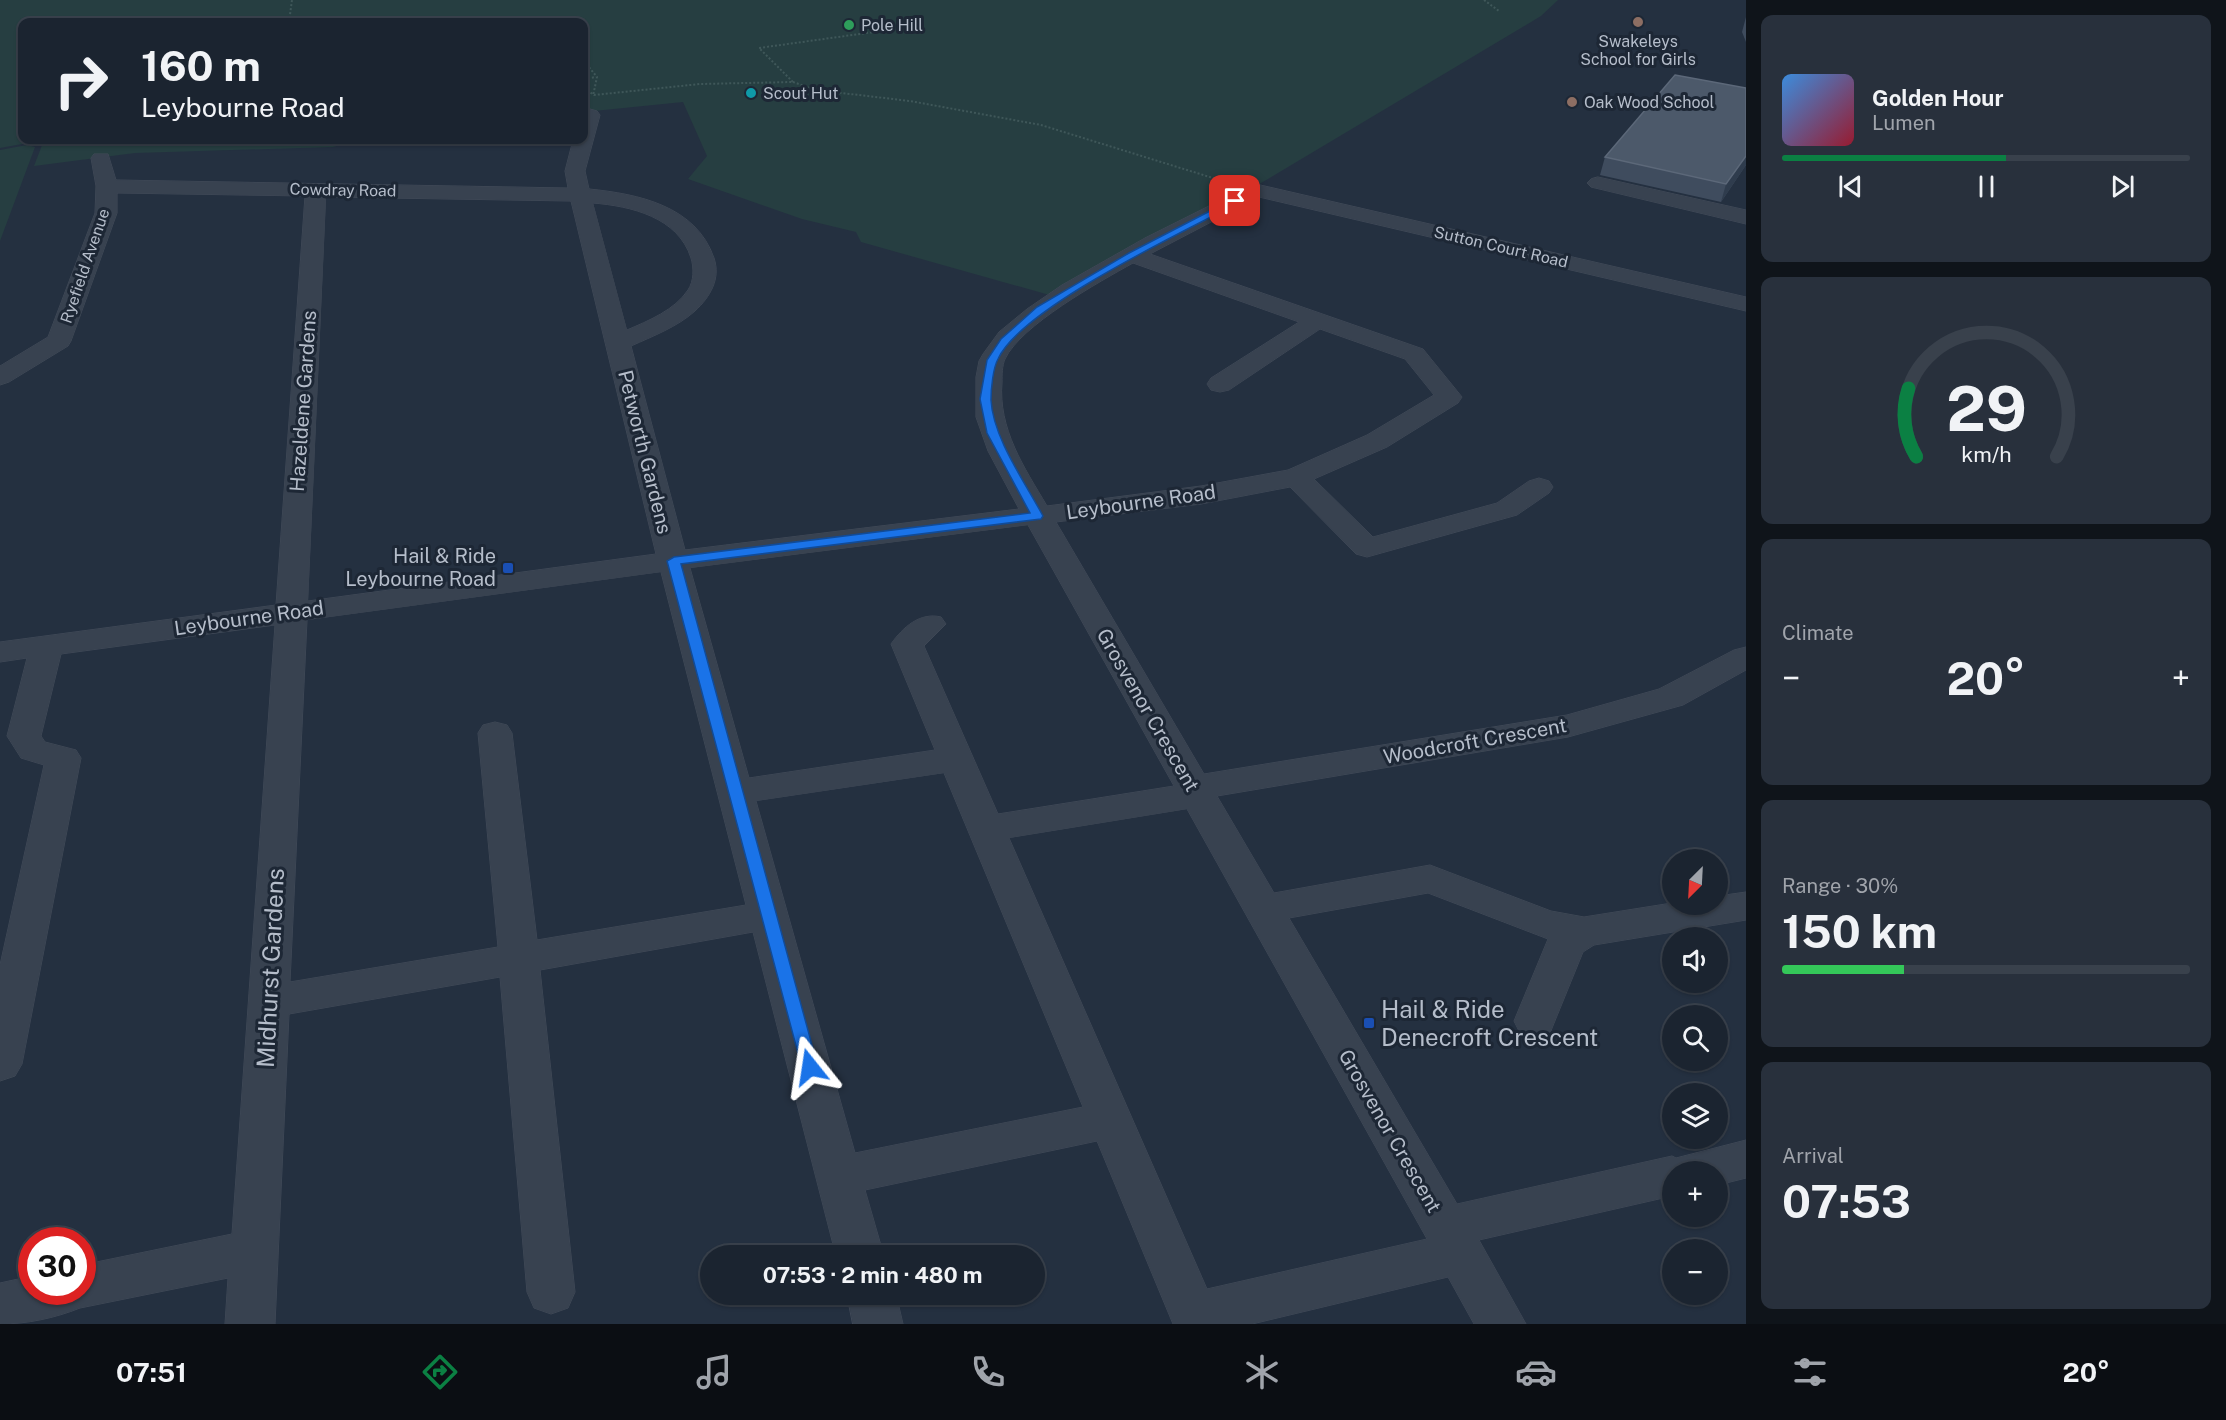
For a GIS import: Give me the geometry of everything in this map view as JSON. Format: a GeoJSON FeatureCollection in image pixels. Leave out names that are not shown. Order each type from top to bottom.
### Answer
{"type":"FeatureCollection","features":[{"type":"Feature","properties":{"kind":"street","name":"Petworth Gardens"},"geometry":{"type":"LineString","coordinates":[[588,121],[592,105]]}},
{"type":"Feature","properties":{"kind":"street","name":"Petworth Gardens"},"geometry":{"type":"LineString","coordinates":[[582,144],[575,171],[580,195],[674,561]]}},
{"type":"Feature","properties":{"kind":"street","name":"Ryefield Avenue"},"geometry":{"type":"LineString","coordinates":[[0,377],[59,341],[106,213],[107,186],[101,158]]}},
{"type":"Feature","properties":{"kind":"street"},"geometry":{"type":"LineString","coordinates":[[1598,183],[1746,217]]}},
{"type":"Feature","properties":{"kind":"street","name":"Cowdray Road"},"geometry":{"type":"LineString","coordinates":[[107,186],[580,195]]}},
{"type":"Feature","properties":{"kind":"street","name":"Hazeldene Gardens"},"geometry":{"type":"LineString","coordinates":[[290,612],[316,190]]}},
{"type":"Feature","properties":{"kind":"street","name":"Grosvenor Crescent"},"geometry":{"type":"LineString","coordinates":[[1256,190],[1132,255],[1040,309],[1005,341],[992,360],[986,399],[993,433],[1037,516],[1501,1324]]}},
{"type":"Feature","properties":{"kind":"street","name":"Sutton Court Road"},"geometry":{"type":"LineString","coordinates":[[1256,190],[1746,304]]}},
{"type":"Feature","properties":{"kind":"street","name":"Petworth Gardens"},"geometry":{"type":"LineString","coordinates":[[580,195],[606,197],[658,211],[688,230],[702,251],[705,267],[704,282],[696,296],[679,312],[654,327],[617,343]]}},
{"type":"Feature","properties":{"kind":"street","name":"Leybourne Road"},"geometry":{"type":"LineString","coordinates":[[0,652],[674,561],[1201,495],[1296,477],[1377,441],[1449,397],[1414,354],[1132,255]]}},
{"type":"Feature","properties":{"kind":"street"},"geometry":{"type":"LineString","coordinates":[[1220,384],[1318,320]]}},
{"type":"Feature","properties":{"kind":"street"},"geometry":{"type":"LineString","coordinates":[[1296,477],[1367,548],[1507,509],[1539,487]]}},
{"type":"Feature","properties":{"kind":"street"},"geometry":{"type":"LineString","coordinates":[[674,561],[857,1245]]}},
{"type":"Feature","properties":{"kind":"street","name":"Midhurst Gardens"},"geometry":{"type":"LineString","coordinates":[[250,1324],[290,612]]}},
{"type":"Feature","properties":{"kind":"street"},"geometry":{"type":"LineString","coordinates":[[930,624],[907,644],[1194,1315],[1662,1179]]}},
{"type":"Feature","properties":{"kind":"street"},"geometry":{"type":"LineString","coordinates":[[0,1064],[63,758],[33,750],[24,736],[47,646]]}},
{"type":"Feature","properties":{"kind":"street","name":"Woodcroft Crescent"},"geometry":{"type":"LineString","coordinates":[[986,829],[1568,726],[1671,697],[1746,657]]}},
{"type":"Feature","properties":{"kind":"street"},"geometry":{"type":"LineString","coordinates":[[495,733],[551,1292]]}},
{"type":"Feature","properties":{"kind":"street"},"geometry":{"type":"LineString","coordinates":[[736,792],[956,759]]}},
{"type":"Feature","properties":{"kind":"street"},"geometry":{"type":"LineString","coordinates":[[1263,909],[1430,879],[1545,924],[1584,932],[1746,906]]}},
{"type":"Feature","properties":{"kind":"street"},"geometry":{"type":"LineString","coordinates":[[268,1002],[769,915]]}},
{"type":"Feature","properties":{"kind":"street"},"geometry":{"type":"LineString","coordinates":[[1535,1021],[1566,943],[1584,932]]}},
{"type":"Feature","properties":{"kind":"street"},"geometry":{"type":"LineString","coordinates":[[839,1176],[1111,1120]]}},
{"type":"Feature","properties":{"kind":"street"},"geometry":{"type":"LineString","coordinates":[[1728,1164],[1746,1160]]}},
{"type":"Feature","properties":{"kind":"street"},"geometry":{"type":"LineString","coordinates":[[96,1284],[254,1251]]}},
{"type":"Feature","properties":{"kind":"street"},"geometry":{"type":"LineString","coordinates":[[0,1305],[18,1301]]}},
{"type":"Feature","properties":{"kind":"street"},"geometry":{"type":"LineString","coordinates":[[873,1305],[878,1324]]}},
{"type":"Feature","properties":{"kind":"path"},"geometry":{"type":"LineString","coordinates":[[290,18],[292,0]]}},
{"type":"Feature","properties":{"kind":"path"},"geometry":{"type":"LineString","coordinates":[[1484,0],[1499,11]]}},
{"type":"Feature","properties":{"kind":"path"},"geometry":{"type":"LineString","coordinates":[[793,82],[759,48],[874,32]]}},
{"type":"Feature","properties":{"kind":"path"},"geometry":{"type":"LineString","coordinates":[[588,66],[597,77],[592,105]]}},
{"type":"Feature","properties":{"kind":"path"},"geometry":{"type":"LineString","coordinates":[[588,78],[597,77]]}},
{"type":"Feature","properties":{"kind":"path"},"geometry":{"type":"LineString","coordinates":[[592,105],[700,84],[793,82],[816,90],[910,101],[1041,125],[1256,190]]}},
{"type":"Feature","properties":{"kind":"path"},"geometry":{"type":"LineString","coordinates":[[588,96],[592,105]]}},
{"type":"Feature","properties":{"kind":"green space"},"geometry":{"type":"Polygon","coordinates":[[[0,0],[1558,0],[1541,16],[1268,179],[1060,298],[861,242],[856,232],[802,219],[688,179],[707,156],[683,102],[588,112],[588,18],[18,18],[18,144],[22,144],[0,148],[0,0]]]}},
{"type":"Feature","properties":{"kind":"green space"},"geometry":{"type":"Polygon","coordinates":[[[42,144],[344,144],[333,147],[135,153],[34,166],[42,144]]]}},
{"type":"Feature","properties":{"kind":"green space"},"geometry":{"type":"Polygon","coordinates":[[[27,145],[35,147],[0,241],[0,150],[27,145]]]}},
{"type":"Feature","properties":{"kind":"building"},"geometry":{"type":"Polygon","coordinates":[[[1675,75],[1746,88],[1746,156],[1726,184],[1605,157],[1675,75]]]}},
{"type":"Feature","properties":{"kind":"place","name":"Swakeleys School for Girls"},"geometry":{"type":"Point","coordinates":[1638,22]}},
{"type":"Feature","properties":{"kind":"place","name":"Pole Hill"},"geometry":{"type":"Point","coordinates":[849,25]}},
{"type":"Feature","properties":{"kind":"place","name":"Scout Hut"},"geometry":{"type":"Point","coordinates":[751,93]}},
{"type":"Feature","properties":{"kind":"place","name":"Oak Wood School"},"geometry":{"type":"Point","coordinates":[1572,102]}},
{"type":"Feature","properties":{"kind":"place","name":"Hail & Ride Leybourne Road"},"geometry":{"type":"Point","coordinates":[508,568]}},
{"type":"Feature","properties":{"kind":"place","name":"Hail & Ride Denecroft Crescent"},"geometry":{"type":"Point","coordinates":[1369,1023]}},
{"type":"Feature","properties":{"kind":"route"},"geometry":{"type":"LineString","coordinates":[[810,1067],[674,561],[1037,516],[993,433],[986,399],[992,360],[1005,341],[1040,309],[1132,255],[1235,201]]}}]}
